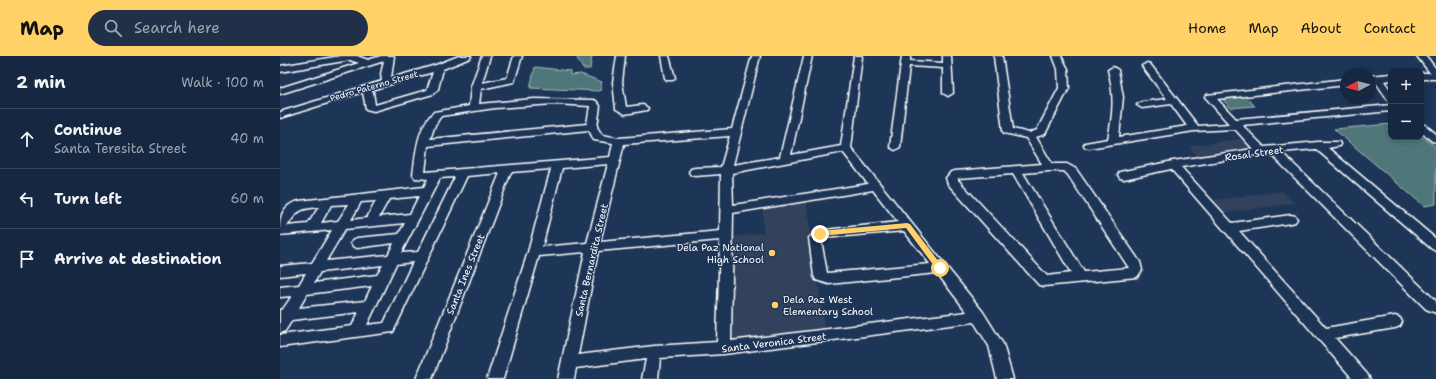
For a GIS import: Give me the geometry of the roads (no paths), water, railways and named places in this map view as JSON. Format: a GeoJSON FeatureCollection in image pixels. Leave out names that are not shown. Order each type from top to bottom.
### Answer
{"type":"FeatureCollection","features":[{"type":"Feature","properties":{"kind":"street"},"geometry":{"type":"LineString","coordinates":[[280,91],[390,56]]}},
{"type":"Feature","properties":{"kind":"street"},"geometry":{"type":"LineString","coordinates":[[387,83],[386,74],[390,56]]}},
{"type":"Feature","properties":{"kind":"street","name":"Pedro Paterno Street"},"geometry":{"type":"LineString","coordinates":[[280,115],[336,97],[439,68],[467,56]]}},
{"type":"Feature","properties":{"kind":"street"},"geometry":{"type":"LineString","coordinates":[[474,107],[476,87],[486,56]]}},
{"type":"Feature","properties":{"kind":"street"},"geometry":{"type":"LineString","coordinates":[[476,87],[511,80],[518,56]]}},
{"type":"Feature","properties":{"kind":"street"},"geometry":{"type":"LineString","coordinates":[[621,56],[616,83],[621,108],[624,110],[643,108]]}},
{"type":"Feature","properties":{"kind":"street"},"geometry":{"type":"LineString","coordinates":[[665,56],[670,78]]}},
{"type":"Feature","properties":{"kind":"street"},"geometry":{"type":"LineString","coordinates":[[724,348],[727,210],[726,170],[756,56]]}},
{"type":"Feature","properties":{"kind":"street"},"geometry":{"type":"LineString","coordinates":[[785,159],[808,56]]}},
{"type":"Feature","properties":{"kind":"street"},"geometry":{"type":"LineString","coordinates":[[858,56],[846,148],[978,316],[996,344],[1005,379]]}},
{"type":"Feature","properties":{"kind":"street"},"geometry":{"type":"LineString","coordinates":[[947,56],[948,93]]}},
{"type":"Feature","properties":{"kind":"street"},"geometry":{"type":"LineString","coordinates":[[998,56],[1008,131],[1030,136],[1041,132],[1064,88],[1063,69],[1057,56]]}},
{"type":"Feature","properties":{"kind":"street"},"geometry":{"type":"LineString","coordinates":[[1421,56],[1436,76]]}},
{"type":"Feature","properties":{"kind":"street"},"geometry":{"type":"LineString","coordinates":[[280,69],[351,57],[368,63]]}},
{"type":"Feature","properties":{"kind":"street"},"geometry":{"type":"LineString","coordinates":[[895,147],[906,59],[947,66]]}},
{"type":"Feature","properties":{"kind":"street"},"geometry":{"type":"LineString","coordinates":[[1147,66],[1194,128]]}},
{"type":"Feature","properties":{"kind":"street"},"geometry":{"type":"LineString","coordinates":[[368,92],[370,107],[374,108],[430,92],[433,89],[439,68]]}},
{"type":"Feature","properties":{"kind":"street"},"geometry":{"type":"LineString","coordinates":[[1113,70],[1118,85],[1119,100],[1119,112],[1113,141]]}},
{"type":"Feature","properties":{"kind":"street"},"geometry":{"type":"LineString","coordinates":[[1424,76],[1436,76]]}},
{"type":"Feature","properties":{"kind":"street"},"geometry":{"type":"LineString","coordinates":[[1376,79],[1388,77]]}},
{"type":"Feature","properties":{"kind":"street"},"geometry":{"type":"LineString","coordinates":[[1376,82],[1388,95]]}},
{"type":"Feature","properties":{"kind":"street"},"geometry":{"type":"LineString","coordinates":[[1340,83],[1210,97],[1431,305],[1436,307]]}},
{"type":"Feature","properties":{"kind":"street"},"geometry":{"type":"LineString","coordinates":[[1142,105],[1174,101]]}},
{"type":"Feature","properties":{"kind":"street"},"geometry":{"type":"LineString","coordinates":[[614,160],[436,175],[419,175],[424,143],[430,121],[433,117],[438,114],[474,107],[521,102],[592,103],[595,106],[592,127],[598,138],[619,141],[736,132]]}},
{"type":"Feature","properties":{"kind":"street"},"geometry":{"type":"LineString","coordinates":[[1089,145],[1194,128],[1198,129],[1388,108]]}},
{"type":"Feature","properties":{"kind":"street"},"geometry":{"type":"LineString","coordinates":[[424,143],[592,127]]}},
{"type":"Feature","properties":{"kind":"street"},"geometry":{"type":"LineString","coordinates":[[1424,129],[1436,139]]}},
{"type":"Feature","properties":{"kind":"street"},"geometry":{"type":"LineString","coordinates":[[1030,136],[1049,167]]}},
{"type":"Feature","properties":{"kind":"street","name":"Santa Bernardita Street"},"geometry":{"type":"LineString","coordinates":[[566,379],[592,247],[619,141]]}},
{"type":"Feature","properties":{"kind":"street","name":"Rosal Street"},"geometry":{"type":"LineString","coordinates":[[1124,175],[1173,165],[1266,150],[1335,144]]}},
{"type":"Feature","properties":{"kind":"street"},"geometry":{"type":"LineString","coordinates":[[1318,145],[1436,246]]}},
{"type":"Feature","properties":{"kind":"street"},"geometry":{"type":"LineString","coordinates":[[695,172],[726,170],[846,148]]}},
{"type":"Feature","properties":{"kind":"street"},"geometry":{"type":"LineString","coordinates":[[495,379],[534,252],[558,164]]}},
{"type":"Feature","properties":{"kind":"street"},"geometry":{"type":"LineString","coordinates":[[1173,165],[1324,334],[1362,379]]}},
{"type":"Feature","properties":{"kind":"street"},"geometry":{"type":"LineString","coordinates":[[1049,167],[1067,168],[1072,172],[1135,265],[1136,270],[1132,273],[1044,281],[952,181],[952,178],[955,175],[1016,170],[1049,167]]}},
{"type":"Feature","properties":{"kind":"street","name":"Santa Ines Street"},"geometry":{"type":"LineString","coordinates":[[424,379],[507,169]]}},
{"type":"Feature","properties":{"kind":"street"},"geometry":{"type":"LineString","coordinates":[[1016,170],[1080,277]]}},
{"type":"Feature","properties":{"kind":"street"},"geometry":{"type":"LineString","coordinates":[[280,341],[389,327],[463,172]]}},
{"type":"Feature","properties":{"kind":"street"},"geometry":{"type":"LineString","coordinates":[[356,332],[402,238],[436,175]]}},
{"type":"Feature","properties":{"kind":"street"},"geometry":{"type":"LineString","coordinates":[[727,210],[877,186]]}},
{"type":"Feature","properties":{"kind":"street"},"geometry":{"type":"LineString","coordinates":[[280,226],[296,207],[358,198],[427,191]]}},
{"type":"Feature","properties":{"kind":"street"},"geometry":{"type":"LineString","coordinates":[[370,223],[385,195]]}},
{"type":"Feature","properties":{"kind":"street"},"geometry":{"type":"LineString","coordinates":[[280,327],[284,315],[303,289],[358,198]]}},
{"type":"Feature","properties":{"kind":"street"},"geometry":{"type":"LineString","coordinates":[[311,229],[327,203]]}},
{"type":"Feature","properties":{"kind":"street"},"geometry":{"type":"LineString","coordinates":[[280,231],[413,218]]}},
{"type":"Feature","properties":{"kind":"street"},"geometry":{"type":"LineString","coordinates":[[1230,228],[1291,219]]}},
{"type":"Feature","properties":{"kind":"street"},"geometry":{"type":"LineString","coordinates":[[907,226],[818,235],[815,238],[821,276],[829,279],[940,268]]}},
{"type":"Feature","properties":{"kind":"street"},"geometry":{"type":"LineString","coordinates":[[534,252],[726,235]]}},
{"type":"Feature","properties":{"kind":"street"},"geometry":{"type":"LineString","coordinates":[[358,243],[402,238]]}},
{"type":"Feature","properties":{"kind":"street"},"geometry":{"type":"LineString","coordinates":[[280,271],[423,256]]}},
{"type":"Feature","properties":{"kind":"street"},"geometry":{"type":"LineString","coordinates":[[280,292],[381,280]]}},
{"type":"Feature","properties":{"kind":"street"},"geometry":{"type":"LineString","coordinates":[[284,315],[368,306]]}},
{"type":"Feature","properties":{"kind":"street","name":"Santa Veronica Street"},"geometry":{"type":"LineString","coordinates":[[569,362],[654,352],[724,348],[978,316]]}},
{"type":"Feature","properties":{"kind":"street"},"geometry":{"type":"LineString","coordinates":[[1324,334],[1395,322]]}},
{"type":"Feature","properties":{"kind":"street"},"geometry":{"type":"LineString","coordinates":[[650,379],[654,352]]}},
{"type":"Feature","properties":{"kind":"place","name":"Dela Paz National High School"},"geometry":{"type":"Point","coordinates":[772,253]}},
{"type":"Feature","properties":{"kind":"place","name":"Dela Paz West Elementary School"},"geometry":{"type":"Point","coordinates":[775,305]}}]}
